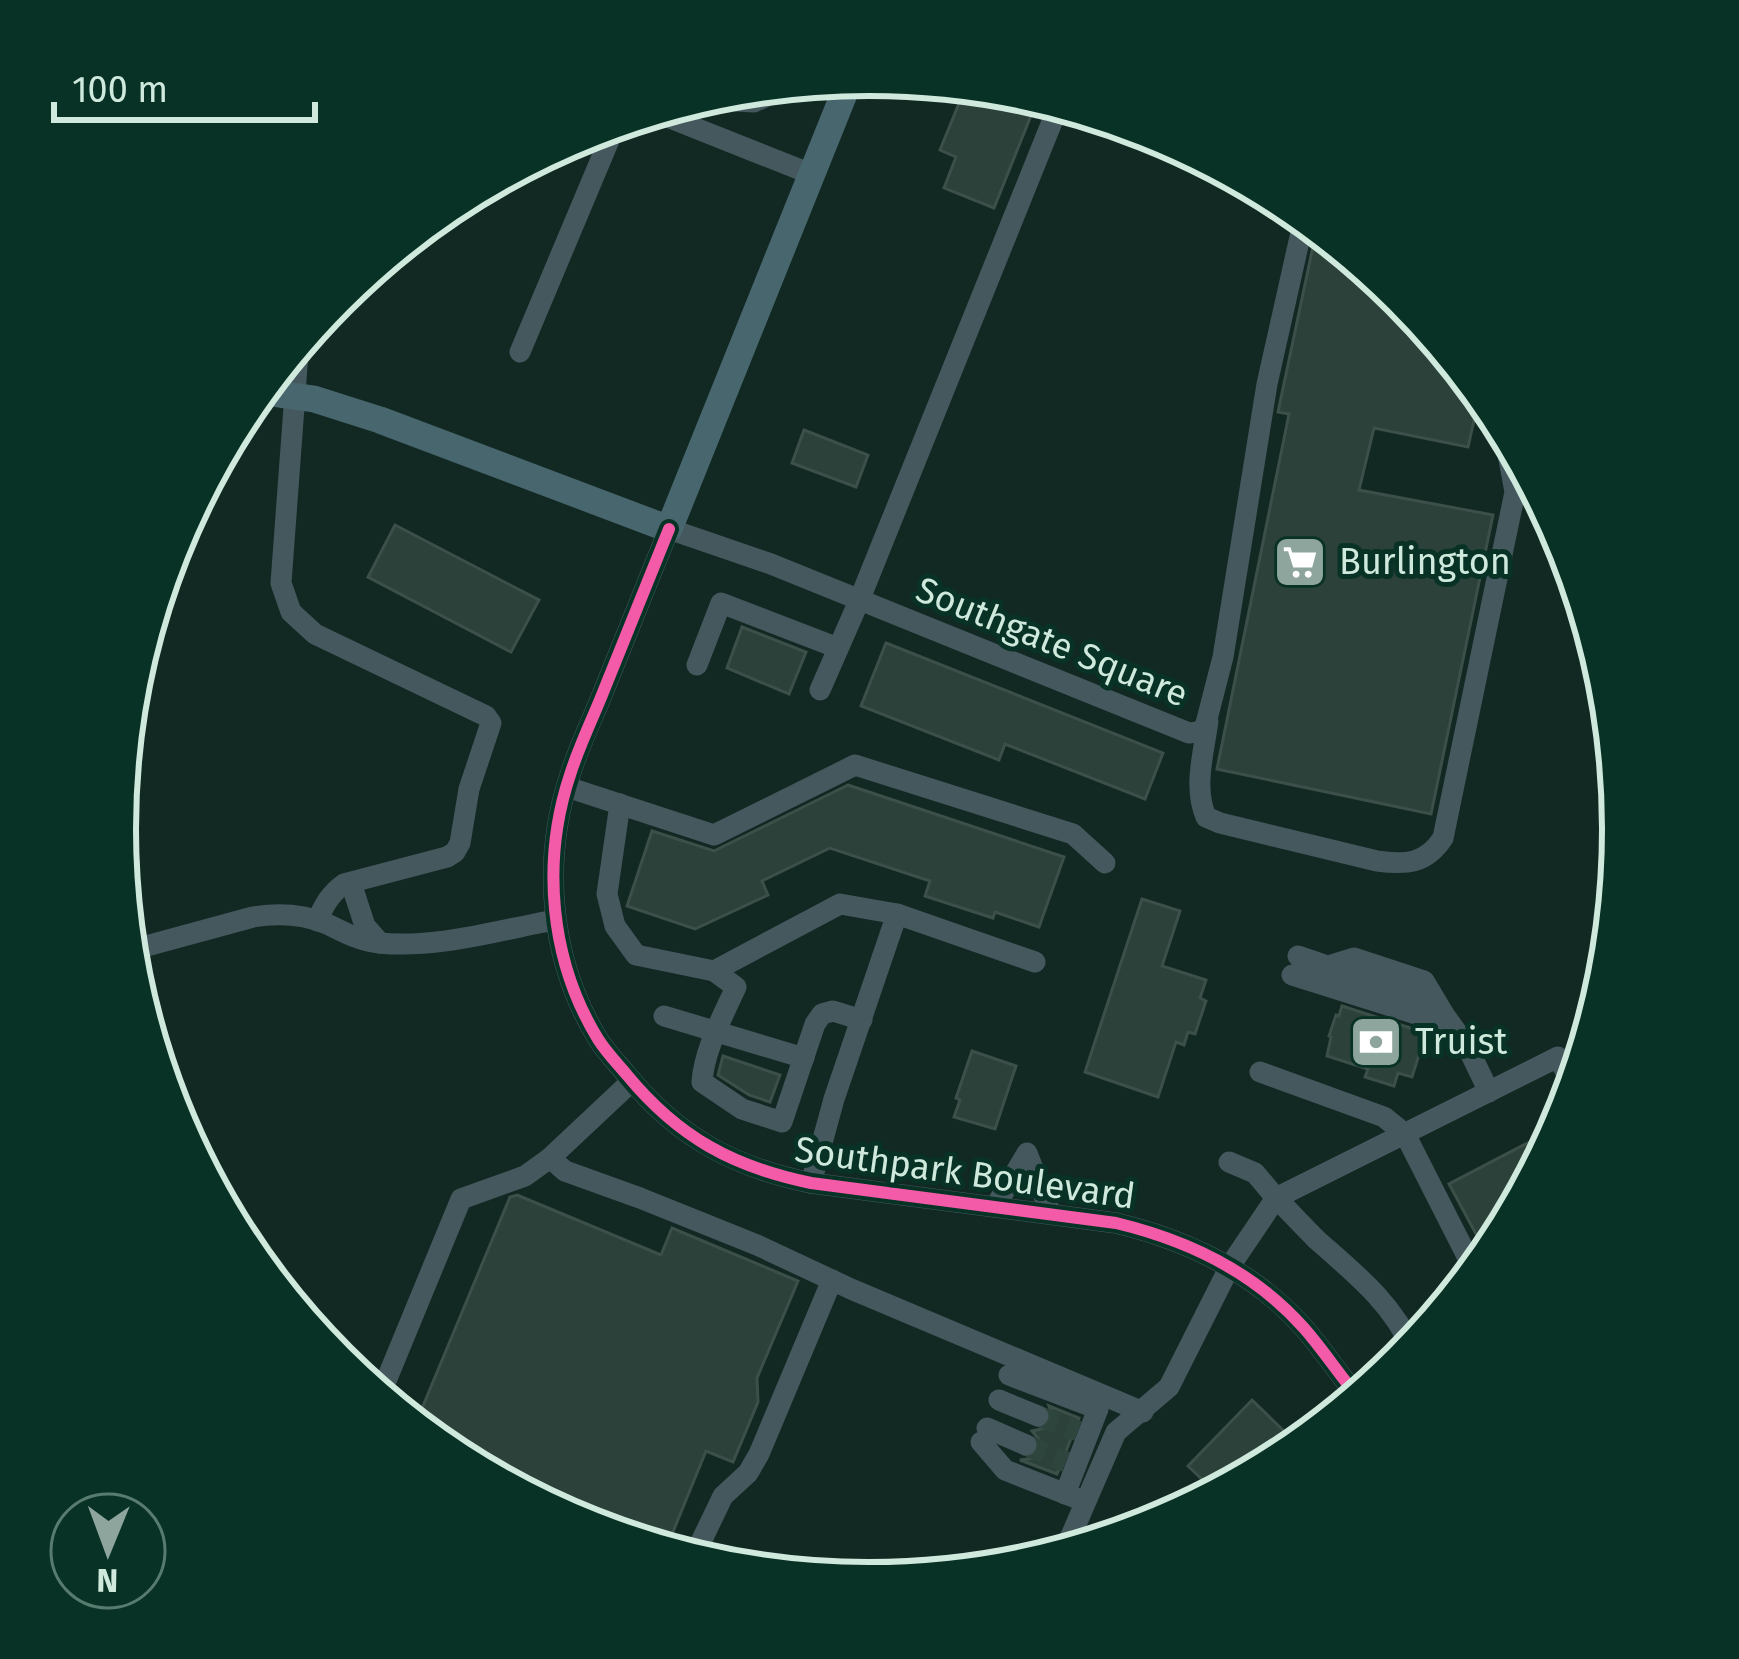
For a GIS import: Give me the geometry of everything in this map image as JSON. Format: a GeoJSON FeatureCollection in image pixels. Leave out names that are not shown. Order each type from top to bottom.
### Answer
{"type":"FeatureCollection","features":[{"type":"Feature","properties":{"kind":"main road","name":"Southpark Boulevard"},"geometry":{"type":"LineString","coordinates":[[669,529],[843,97]]}},
{"type":"Feature","properties":{"kind":"main road"},"geometry":{"type":"LineString","coordinates":[[284,394],[380,421],[669,529]]}},
{"type":"Feature","properties":{"kind":"street"},"geometry":{"type":"LineString","coordinates":[[820,690],[1053,120]]}},
{"type":"Feature","properties":{"kind":"street"},"geometry":{"type":"LineString","coordinates":[[678,122],[812,174]]}},
{"type":"Feature","properties":{"kind":"street"},"geometry":{"type":"LineString","coordinates":[[520,352],[607,145]]}},
{"type":"Feature","properties":{"kind":"street","name":"Southgate Square"},"geometry":{"type":"LineString","coordinates":[[669,529],[771,564],[1189,733],[1198,732],[1208,721],[1223,658],[1267,384],[1300,237]]}},
{"type":"Feature","properties":{"kind":"street"},"geometry":{"type":"LineString","coordinates":[[284,394],[280,583],[291,612],[315,634],[487,716],[491,723],[455,852],[351,883],[334,892],[317,921]]}},
{"type":"Feature","properties":{"kind":"street"},"geometry":{"type":"LineString","coordinates":[[1208,721],[1199,788],[1206,817],[1377,861],[1418,862],[1434,853],[1443,838],[1514,492],[1511,475]]}},
{"type":"Feature","properties":{"kind":"street","name":"Southpark Boulevard"},"geometry":{"type":"LineString","coordinates":[[669,529],[567,787],[554,850],[555,920],[565,965],[600,1043],[670,1119],[722,1154],[769,1174],[1160,1233],[1230,1266],[1267,1294],[1302,1325],[1347,1386]]}},
{"type":"Feature","properties":{"kind":"street"},"geometry":{"type":"LineString","coordinates":[[697,665],[721,603],[838,648]]}},
{"type":"Feature","properties":{"kind":"street"},"geometry":{"type":"LineString","coordinates":[[567,787],[714,836],[855,765],[1073,834],[1105,863]]}},
{"type":"Feature","properties":{"kind":"street"},"geometry":{"type":"LineString","coordinates":[[620,805],[607,894],[615,926],[636,955],[714,971],[736,987],[716,1032],[702,1082],[742,1109],[782,1122],[821,1014],[832,1011],[862,1020]]}},
{"type":"Feature","properties":{"kind":"street"},"geometry":{"type":"LineString","coordinates":[[351,883],[364,926],[380,943]]}},
{"type":"Feature","properties":{"kind":"street"},"geometry":{"type":"LineString","coordinates":[[714,971],[840,904],[897,914],[1035,962]]}},
{"type":"Feature","properties":{"kind":"street"},"geometry":{"type":"LineString","coordinates":[[812,1183],[823,1135],[897,914]]}},
{"type":"Feature","properties":{"kind":"street"},"geometry":{"type":"LineString","coordinates":[[146,947],[253,916],[294,915],[380,943],[450,939],[555,920]]}},
{"type":"Feature","properties":{"kind":"street"},"geometry":{"type":"LineString","coordinates":[[1451,1026],[1295,966],[1325,975],[1354,958],[1424,981],[1451,1026],[1489,1092]]}},
{"type":"Feature","properties":{"kind":"street"},"geometry":{"type":"LineString","coordinates":[[1325,975],[1331,994],[1451,1026]]}},
{"type":"Feature","properties":{"kind":"street"},"geometry":{"type":"LineString","coordinates":[[664,1016],[804,1058]]}},
{"type":"Feature","properties":{"kind":"street"},"geometry":{"type":"LineString","coordinates":[[1075,1498],[1115,1432],[1169,1387],[1230,1266],[1276,1198],[1558,1057],[1563,1067]]}},
{"type":"Feature","properties":{"kind":"street"},"geometry":{"type":"LineString","coordinates":[[1260,1072],[1384,1117],[1405,1134],[1466,1255]]}},
{"type":"Feature","properties":{"kind":"street"},"geometry":{"type":"LineString","coordinates":[[386,1381],[461,1199],[525,1176],[632,1081]]}},
{"type":"Feature","properties":{"kind":"street"},"geometry":{"type":"LineString","coordinates":[[995,1207],[1027,1153],[1051,1214]]}},
{"type":"Feature","properties":{"kind":"street"},"geometry":{"type":"LineString","coordinates":[[550,1158],[566,1172],[718,1229],[1143,1412]]}},
{"type":"Feature","properties":{"kind":"street"},"geometry":{"type":"LineString","coordinates":[[1229,1162],[1255,1173],[1316,1238],[1360,1275],[1405,1330]]}},
{"type":"Feature","properties":{"kind":"street"},"geometry":{"type":"LineString","coordinates":[[700,1543],[723,1496],[748,1473],[759,1454],[832,1280]]}},
{"type":"Feature","properties":{"kind":"street"},"geometry":{"type":"LineString","coordinates":[[1010,1375],[1098,1409],[1071,1464],[1075,1498],[1069,1535]]}},
{"type":"Feature","properties":{"kind":"street"},"geometry":{"type":"LineString","coordinates":[[999,1400],[1038,1416]]}},
{"type":"Feature","properties":{"kind":"street"},"geometry":{"type":"LineString","coordinates":[[1026,1445],[984,1435],[1005,1471],[1075,1498]]}},
{"type":"Feature","properties":{"kind":"building"},"geometry":{"type":"Polygon","coordinates":[[[960,102],[1031,114],[994,208],[944,188],[956,157],[940,150],[960,102]]]}},
{"type":"Feature","properties":{"kind":"building"},"geometry":{"type":"Polygon","coordinates":[[[1313,246],[1388,311],[1475,416],[1468,447],[1374,428],[1359,490],[1493,515],[1431,814],[1217,769],[1289,414],[1278,412],[1313,246]]]}},
{"type":"Feature","properties":{"kind":"building"},"geometry":{"type":"Polygon","coordinates":[[[804,430],[868,455],[856,487],[792,463],[804,430]]]}},
{"type":"Feature","properties":{"kind":"building"},"geometry":{"type":"Polygon","coordinates":[[[395,525],[539,600],[511,652],[368,577],[395,525]]]}},
{"type":"Feature","properties":{"kind":"building"},"geometry":{"type":"Polygon","coordinates":[[[742,627],[806,652],[789,694],[727,668],[742,627]]]}},
{"type":"Feature","properties":{"kind":"building"},"geometry":{"type":"Polygon","coordinates":[[[886,643],[1163,753],[1145,799],[1005,744],[999,760],[861,706],[886,643]]]}},
{"type":"Feature","properties":{"kind":"building"},"geometry":{"type":"Polygon","coordinates":[[[848,785],[1064,857],[1039,927],[925,896],[930,881],[830,848],[762,881],[768,895],[695,929],[627,906],[652,831],[714,851],[848,785]]]}},
{"type":"Feature","properties":{"kind":"building"},"geometry":{"type":"Polygon","coordinates":[[[1142,899],[1180,911],[1162,966],[1206,980],[1200,998],[1206,1001],[1195,1034],[1188,1032],[1184,1045],[1176,1042],[1158,1097],[1085,1072],[1142,899]]]}},
{"type":"Feature","properties":{"kind":"building","name":"Truist"},"geometry":{"type":"Polygon","coordinates":[[[1342,1006],[1426,1033],[1412,1077],[1398,1073],[1394,1086],[1365,1077],[1368,1069],[1327,1056],[1329,1036],[1342,1006]]]}},
{"type":"Feature","properties":{"kind":"building"},"geometry":{"type":"Polygon","coordinates":[[[972,1051],[1016,1066],[995,1129],[954,1117],[972,1051]]]}},
{"type":"Feature","properties":{"kind":"building"},"geometry":{"type":"Polygon","coordinates":[[[723,1056],[780,1075],[770,1102],[718,1075],[723,1056]]]}},
{"type":"Feature","properties":{"kind":"building"},"geometry":{"type":"Polygon","coordinates":[[[1533,1140],[1478,1238],[1449,1184],[1533,1140]]]}},
{"type":"Feature","properties":{"kind":"building"},"geometry":{"type":"Polygon","coordinates":[[[517,1195],[661,1255],[672,1228],[798,1281],[757,1378],[758,1402],[733,1462],[706,1451],[672,1535],[545,1487],[503,1465],[421,1410],[510,1197],[517,1195]]]}},
{"type":"Feature","properties":{"kind":"building"},"geometry":{"type":"Polygon","coordinates":[[[1252,1400],[1286,1433],[1204,1482],[1188,1466],[1252,1400]]]}},
{"type":"Feature","properties":{"kind":"building"},"geometry":{"type":"Polygon","coordinates":[[[1049,1406],[1079,1418],[1057,1474],[1020,1460],[1039,1452],[1041,1442],[1032,1431],[1051,1423],[1049,1406]]]}},
{"type":"Feature","properties":{"kind":"tunnel"},"geometry":{"type":"LineString","coordinates":[[1038,1416],[1078,1431]]}},
{"type":"Feature","properties":{"kind":"tunnel"},"geometry":{"type":"LineString","coordinates":[[1026,1445],[1066,1462]]}},
{"type":"Feature","properties":{"kind":"cycle path"},"geometry":{"type":"LineString","coordinates":[[669,529],[574,764],[555,842],[553,876],[560,944],[582,1009],[608,1053],[666,1116],[709,1146],[757,1168],[811,1183],[1116,1223],[1193,1249],[1241,1274],[1284,1307],[1348,1385]]}},
{"type":"Feature","properties":{"kind":"place","name":"Burlington"},"geometry":{"type":"Point","coordinates":[1300,562]}},
{"type":"Feature","properties":{"kind":"place","name":"Truist"},"geometry":{"type":"Point","coordinates":[1376,1042]}}]}
